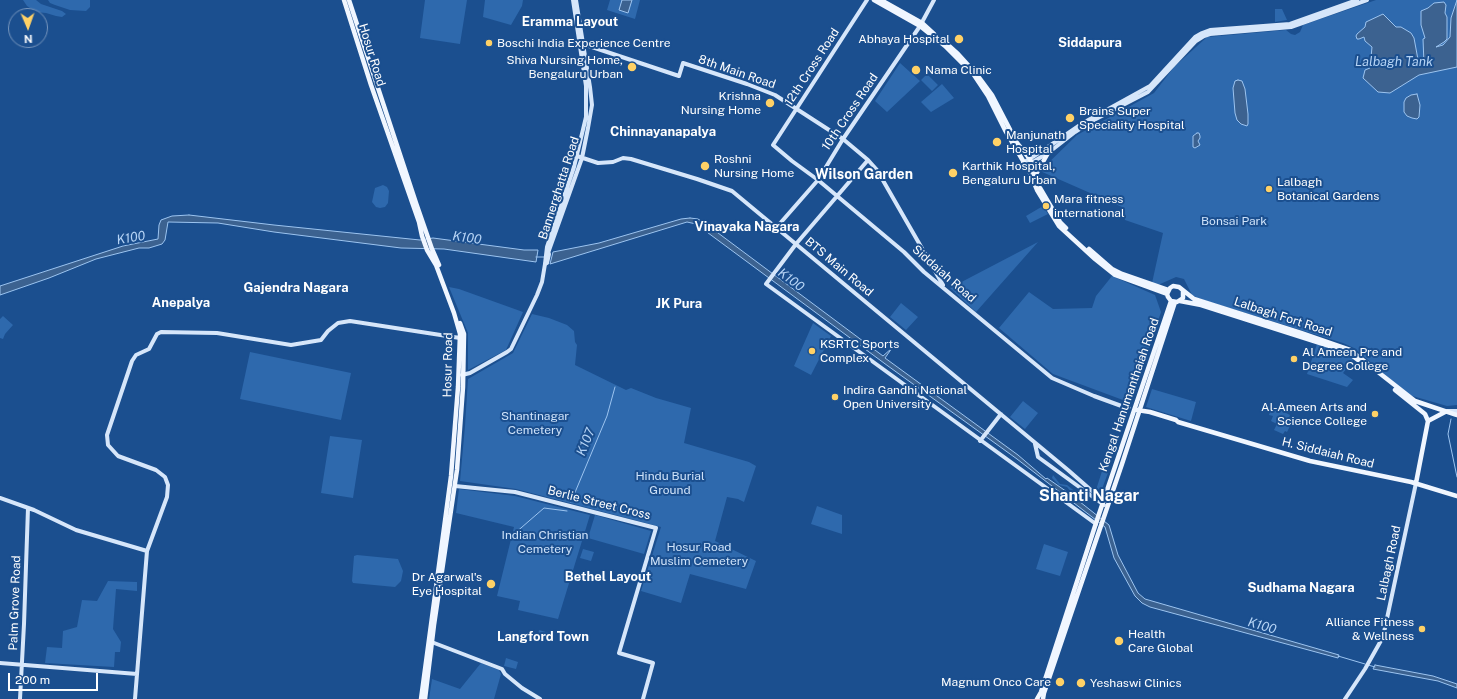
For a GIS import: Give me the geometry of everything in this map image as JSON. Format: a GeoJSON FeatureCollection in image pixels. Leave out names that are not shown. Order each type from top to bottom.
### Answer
{"type":"FeatureCollection","features":[{"type":"Feature","properties":{"kind":"main road","name":"Hosur Road"},"geometry":{"type":"LineString","coordinates":[[344,0],[370,85],[419,222],[427,250],[436,266],[454,313],[460,338],[460,431],[455,486],[421,699]]}},
{"type":"Feature","properties":{"kind":"main road","name":"Hosur Road"},"geometry":{"type":"LineString","coordinates":[[349,0],[418,209],[464,334],[451,476],[430,641],[425,699]]}},
{"type":"Feature","properties":{"kind":"main road"},"geometry":{"type":"LineString","coordinates":[[874,0],[921,25],[956,57],[981,84],[1056,223],[1095,259],[1115,275],[1168,292]]}},
{"type":"Feature","properties":{"kind":"main road"},"geometry":{"type":"LineString","coordinates":[[881,0],[921,25],[958,54],[981,79],[997,103],[1017,143],[1030,161],[1040,189],[1060,222],[1107,265],[1122,274],[1168,292]]}},
{"type":"Feature","properties":{"kind":"main road"},"geometry":{"type":"LineString","coordinates":[[1017,143],[1028,152],[1047,151],[1035,177]]}},
{"type":"Feature","properties":{"kind":"main road"},"geometry":{"type":"LineString","coordinates":[[1176,286],[1183,291],[1183,298],[1176,302],[1169,299],[1168,292],[1170,288],[1176,286]]}},
{"type":"Feature","properties":{"kind":"main road","name":"Lalbagh Fort Road"},"geometry":{"type":"LineString","coordinates":[[1183,291],[1194,299],[1350,350],[1415,401],[1457,415]]}},
{"type":"Feature","properties":{"kind":"main road","name":"Lalbagh Fort Road"},"geometry":{"type":"LineString","coordinates":[[1176,302],[1200,305],[1346,351],[1425,414],[1428,421]]}},
{"type":"Feature","properties":{"kind":"main road","name":"Kengal Hanumanthaiah Road"},"geometry":{"type":"LineString","coordinates":[[1041,697],[1102,522],[1107,500],[1176,302]]}},
{"type":"Feature","properties":{"kind":"main road","name":"H. Siddaiah Road"},"geometry":{"type":"LineString","coordinates":[[1138,410],[1146,412],[1149,415],[1178,422],[1310,461],[1416,483],[1457,496]]}},
{"type":"Feature","properties":{"kind":"main road"},"geometry":{"type":"LineString","coordinates":[[1428,421],[1445,412]]}},
{"type":"Feature","properties":{"kind":"main road","name":"Lalbagh Road"},"geometry":{"type":"LineString","coordinates":[[1416,483],[1428,421]]}},
{"type":"Feature","properties":{"kind":"main road","name":"Kengal Hanumanthaiah Road"},"geometry":{"type":"LineString","coordinates":[[1041,697],[1097,520],[1105,506]]}},
{"type":"Feature","properties":{"kind":"street","name":"Bannerghatta Road"},"geometry":{"type":"LineString","coordinates":[[575,0],[586,86],[587,112],[580,148],[580,157]]}},
{"type":"Feature","properties":{"kind":"street","name":"12th Cross Road"},"geometry":{"type":"LineString","coordinates":[[774,145],[867,0]]}},
{"type":"Feature","properties":{"kind":"street","name":"10th Cross Road"},"geometry":{"type":"LineString","coordinates":[[776,228],[818,180],[843,139],[921,25],[934,0]]}},
{"type":"Feature","properties":{"kind":"street"},"geometry":{"type":"LineString","coordinates":[[1047,151],[1083,123],[1150,86],[1176,56],[1198,35],[1210,30],[1290,24],[1357,0]]}},
{"type":"Feature","properties":{"kind":"street"},"geometry":{"type":"LineString","coordinates":[[1024,164],[1047,151],[1081,128],[1148,92],[1196,41],[1204,36],[1210,34],[1291,27],[1367,0]]}},
{"type":"Feature","properties":{"kind":"street","name":"Bannerghatta Road"},"geometry":{"type":"LineString","coordinates":[[461,375],[470,373],[511,349],[538,295],[545,264],[547,263],[548,253],[580,157],[588,128],[592,105],[581,43]]}},
{"type":"Feature","properties":{"kind":"street","name":"8th Main Road"},"geometry":{"type":"LineString","coordinates":[[581,43],[679,76],[683,63],[728,77],[773,94],[843,139],[868,160],[877,170],[946,289]]}},
{"type":"Feature","properties":{"kind":"street","name":"Siddaiah Road"},"geometry":{"type":"LineString","coordinates":[[774,145],[904,252],[924,272],[1052,378],[1127,408],[1129,407],[1138,410]]}},
{"type":"Feature","properties":{"kind":"street","name":"BTS Main Road"},"geometry":{"type":"LineString","coordinates":[[580,157],[598,163],[613,162],[623,158],[631,159],[732,191],[1092,491],[1107,500]]}},
{"type":"Feature","properties":{"kind":"street"},"geometry":{"type":"LineString","coordinates":[[868,160],[796,244],[766,284],[938,410],[1097,520]]}},
{"type":"Feature","properties":{"kind":"street"},"geometry":{"type":"LineString","coordinates":[[135,699],[148,551],[167,497],[168,485],[165,477],[156,470],[118,456],[108,445],[107,435],[132,361],[136,355],[149,350],[157,334],[161,332],[217,333],[291,345],[321,340],[328,331],[338,323],[350,322],[460,338]]}},
{"type":"Feature","properties":{"kind":"street"},"geometry":{"type":"LineString","coordinates":[[1445,412],[1457,411]]}},
{"type":"Feature","properties":{"kind":"street"},"geometry":{"type":"LineString","coordinates":[[982,439],[1001,414]]}},
{"type":"Feature","properties":{"kind":"street","name":"BTS Main Road"},"geometry":{"type":"LineString","coordinates":[[1035,443],[1038,457],[1105,506]]}},
{"type":"Feature","properties":{"kind":"street","name":"Lalbagh Road"},"geometry":{"type":"LineString","coordinates":[[1345,699],[1383,637],[1416,483]]}},
{"type":"Feature","properties":{"kind":"street","name":"Berlie Street Cross"},"geometry":{"type":"LineString","coordinates":[[455,486],[515,492],[656,528],[620,653],[653,663],[642,699]]}},
{"type":"Feature","properties":{"kind":"street"},"geometry":{"type":"LineString","coordinates":[[0,498],[34,510],[76,530],[148,551]]}},
{"type":"Feature","properties":{"kind":"street","name":"Palm Grove Road"},"geometry":{"type":"LineString","coordinates":[[20,699],[28,508]]}},
{"type":"Feature","properties":{"kind":"street"},"geometry":{"type":"LineString","coordinates":[[430,641],[502,669],[505,674],[522,688],[540,699]]}},
{"type":"Feature","properties":{"kind":"street"},"geometry":{"type":"LineString","coordinates":[[0,663],[137,674]]}},
{"type":"Feature","properties":{"kind":"green space"},"geometry":{"type":"Polygon","coordinates":[[[23,0],[36,0],[41,4],[62,11],[66,14],[62,17],[56,16],[48,14],[48,8],[30,8],[23,0]]]}},
{"type":"Feature","properties":{"kind":"green space"},"geometry":{"type":"Polygon","coordinates":[[[48,0],[90,0],[90,7],[86,11],[70,10],[50,3],[48,0]]]}},
{"type":"Feature","properties":{"kind":"green space"},"geometry":{"type":"Polygon","coordinates":[[[425,0],[467,0],[460,44],[420,38],[425,0]]]}},
{"type":"Feature","properties":{"kind":"green space"},"geometry":{"type":"Polygon","coordinates":[[[485,0],[523,0],[522,6],[511,25],[483,17],[485,0]]]}},
{"type":"Feature","properties":{"kind":"green space"},"geometry":{"type":"Polygon","coordinates":[[[610,0],[640,0],[635,19],[607,10],[610,0]]]}},
{"type":"Feature","properties":{"kind":"green space","name":"Lalbagh Botanical Gardens"},"geometry":{"type":"Polygon","coordinates":[[[1376,0],[1457,0],[1457,405],[1447,406],[1409,395],[1354,348],[1343,343],[1197,298],[1192,295],[1184,279],[1176,277],[1158,285],[1152,283],[1163,233],[1125,220],[1122,207],[1040,171],[1077,135],[1154,93],[1174,67],[1207,37],[1286,30],[1295,35],[1300,32],[1303,25],[1376,0]]]}},
{"type":"Feature","properties":{"kind":"green space"},"geometry":{"type":"Polygon","coordinates":[[[1275,9],[1282,9],[1287,20],[1275,22],[1275,9]]]}},
{"type":"Feature","properties":{"kind":"green space"},"geometry":{"type":"Polygon","coordinates":[[[900,63],[920,81],[887,112],[875,101],[900,63]]]}},
{"type":"Feature","properties":{"kind":"green space"},"geometry":{"type":"Polygon","coordinates":[[[927,74],[938,85],[932,91],[921,80],[927,74]]]}},
{"type":"Feature","properties":{"kind":"green space"},"geometry":{"type":"Polygon","coordinates":[[[942,84],[954,98],[931,112],[921,102],[942,84]]]}},
{"type":"Feature","properties":{"kind":"green space"},"geometry":{"type":"Polygon","coordinates":[[[383,185],[387,187],[389,191],[388,203],[385,207],[380,208],[376,207],[372,202],[375,188],[383,185]]]}},
{"type":"Feature","properties":{"kind":"green space"},"geometry":{"type":"Polygon","coordinates":[[[1043,206],[1048,214],[1030,223],[1026,216],[1043,206]]]}},
{"type":"Feature","properties":{"kind":"green space"},"geometry":{"type":"Polygon","coordinates":[[[1038,242],[976,312],[950,288],[1038,242]]]}},
{"type":"Feature","properties":{"kind":"green space"},"geometry":{"type":"Polygon","coordinates":[[[1112,276],[1155,295],[1161,312],[1131,403],[1053,374],[999,328],[1029,292],[1053,309],[1092,308],[1096,296],[1112,276]]]}},
{"type":"Feature","properties":{"kind":"green space"},"geometry":{"type":"Polygon","coordinates":[[[449,287],[459,289],[523,312],[506,350],[468,370],[468,333],[449,287]]]}},
{"type":"Feature","properties":{"kind":"green space"},"geometry":{"type":"Polygon","coordinates":[[[901,303],[918,317],[906,330],[890,317],[901,303]]]}},
{"type":"Feature","properties":{"kind":"green space","name":"Shantinagar Cemetery"},"geometry":{"type":"Polygon","coordinates":[[[532,314],[549,318],[567,325],[574,331],[575,342],[577,345],[575,365],[626,390],[631,388],[656,398],[691,408],[684,443],[749,462],[756,466],[744,502],[727,497],[715,541],[756,561],[746,589],[690,574],[681,603],[641,591],[661,527],[516,489],[460,481],[468,379],[513,353],[532,314]]]}},
{"type":"Feature","properties":{"kind":"green space"},"geometry":{"type":"Polygon","coordinates":[[[3,316],[13,325],[5,334],[3,339],[0,338],[0,319],[3,316]]]}},
{"type":"Feature","properties":{"kind":"green space","name":"KSRTC Sports Complex"},"geometry":{"type":"Polygon","coordinates":[[[813,323],[831,336],[811,375],[794,366],[813,323]]]}},
{"type":"Feature","properties":{"kind":"green space"},"geometry":{"type":"Polygon","coordinates":[[[1317,344],[1345,353],[1354,359],[1343,373],[1353,380],[1347,387],[1307,374],[1317,344]]]}},
{"type":"Feature","properties":{"kind":"green space"},"geometry":{"type":"Polygon","coordinates":[[[250,352],[351,373],[341,420],[240,399],[250,352]]]}},
{"type":"Feature","properties":{"kind":"green space"},"geometry":{"type":"Polygon","coordinates":[[[1152,389],[1196,402],[1191,421],[1146,407],[1152,389]]]}},
{"type":"Feature","properties":{"kind":"green space"},"geometry":{"type":"Polygon","coordinates":[[[1023,401],[1038,413],[1025,429],[1010,417],[1023,401]]]}},
{"type":"Feature","properties":{"kind":"green space"},"geometry":{"type":"Polygon","coordinates":[[[1272,406],[1290,415],[1288,420],[1292,422],[1287,432],[1285,431],[1283,434],[1274,430],[1277,424],[1271,421],[1273,416],[1269,415],[1272,406]]]}},
{"type":"Feature","properties":{"kind":"green space"},"geometry":{"type":"Polygon","coordinates":[[[330,436],[362,440],[353,498],[321,493],[330,436]]]}},
{"type":"Feature","properties":{"kind":"green space"},"geometry":{"type":"Polygon","coordinates":[[[1103,468],[1109,470],[1102,489],[1096,490],[1103,468]]]}},
{"type":"Feature","properties":{"kind":"green space"},"geometry":{"type":"Polygon","coordinates":[[[1053,475],[1060,484],[1067,485],[1077,493],[1071,492],[1067,487],[1059,485],[1052,478],[1053,475]]]}},
{"type":"Feature","properties":{"kind":"green space","name":"Indian Christian Cemetery"},"geometry":{"type":"Polygon","coordinates":[[[459,489],[515,496],[590,515],[558,619],[518,610],[520,601],[497,596],[514,527],[456,513],[459,489]]]}},
{"type":"Feature","properties":{"kind":"green space"},"geometry":{"type":"Polygon","coordinates":[[[817,506],[842,515],[842,534],[811,524],[817,506]]]}},
{"type":"Feature","properties":{"kind":"green space"},"geometry":{"type":"Polygon","coordinates":[[[595,515],[651,531],[644,554],[588,538],[595,515]]]}},
{"type":"Feature","properties":{"kind":"green space"},"geometry":{"type":"Polygon","coordinates":[[[1044,544],[1068,552],[1060,576],[1036,569],[1044,544]]]}},
{"type":"Feature","properties":{"kind":"green space"},"geometry":{"type":"Polygon","coordinates":[[[583,549],[594,552],[591,561],[580,558],[583,549]]]}},
{"type":"Feature","properties":{"kind":"green space"},"geometry":{"type":"Polygon","coordinates":[[[357,555],[398,559],[403,571],[401,581],[395,587],[353,583],[354,556],[357,555]]]}},
{"type":"Feature","properties":{"kind":"green space"},"geometry":{"type":"Polygon","coordinates":[[[108,581],[137,582],[137,591],[116,589],[113,629],[121,642],[120,652],[115,652],[114,667],[45,663],[47,647],[62,648],[63,631],[77,627],[82,600],[97,601],[108,581]]]}},
{"type":"Feature","properties":{"kind":"green space"},"geometry":{"type":"Polygon","coordinates":[[[539,630],[549,633],[547,642],[537,639],[539,630]]]}},
{"type":"Feature","properties":{"kind":"green space"},"geometry":{"type":"Polygon","coordinates":[[[506,658],[518,662],[516,669],[504,666],[506,658]]]}},
{"type":"Feature","properties":{"kind":"green space"},"geometry":{"type":"Polygon","coordinates":[[[481,663],[499,670],[501,674],[494,699],[429,699],[432,679],[460,689],[481,663]]]}},
{"type":"Feature","properties":{"kind":"water"},"geometry":{"type":"Polygon","coordinates":[[[622,0],[632,0],[628,13],[619,10],[622,0]]]}},
{"type":"Feature","properties":{"kind":"water","name":"Lalbagh Tank"},"geometry":{"type":"Polygon","coordinates":[[[1457,0],[1457,67],[1419,75],[1390,93],[1378,92],[1363,78],[1365,70],[1370,68],[1372,47],[1365,41],[1364,37],[1357,39],[1356,36],[1365,27],[1366,22],[1383,14],[1396,27],[1401,27],[1411,33],[1414,38],[1419,65],[1424,64],[1423,39],[1425,38],[1421,25],[1421,11],[1434,3],[1444,2],[1446,5],[1445,13],[1447,17],[1447,39],[1436,47],[1443,45],[1450,37],[1451,18],[1457,0]]]}},
{"type":"Feature","properties":{"kind":"water"},"geometry":{"type":"Polygon","coordinates":[[[1235,81],[1242,81],[1245,89],[1248,114],[1247,126],[1241,124],[1237,120],[1235,113],[1233,88],[1235,81]]]}},
{"type":"Feature","properties":{"kind":"water"},"geometry":{"type":"Polygon","coordinates":[[[1417,94],[1420,105],[1419,117],[1417,119],[1407,116],[1404,112],[1404,102],[1406,98],[1417,94]]]}},
{"type":"Feature","properties":{"kind":"water"},"geometry":{"type":"Polygon","coordinates":[[[1199,133],[1200,136],[1198,141],[1200,145],[1195,148],[1193,147],[1193,136],[1199,133]]]}},
{"type":"Feature","properties":{"kind":"water","name":"K100"},"geometry":{"type":"Polygon","coordinates":[[[189,215],[420,240],[433,238],[524,250],[538,250],[536,262],[444,249],[401,248],[274,232],[218,223],[168,222],[165,240],[162,244],[96,259],[49,278],[0,295],[0,286],[123,246],[158,239],[161,220],[172,216],[189,215]]]}},
{"type":"Feature","properties":{"kind":"water"},"geometry":{"type":"Polygon","coordinates":[[[681,219],[698,219],[706,224],[883,356],[892,348],[885,358],[1018,455],[1046,479],[1047,478],[1070,494],[1109,525],[1118,555],[1138,593],[1145,599],[1339,655],[1338,658],[1150,607],[1142,603],[1135,596],[1114,558],[1105,527],[1017,459],[696,224],[687,222],[550,264],[553,252],[599,243],[681,219]]]}},
{"type":"Feature","properties":{"kind":"water"},"geometry":{"type":"Polygon","coordinates":[[[1375,665],[1433,676],[1457,684],[1457,688],[1438,681],[1373,669],[1375,665]]]}},
{"type":"Feature","properties":{"kind":"waterway","name":"K100"},"geometry":{"type":"LineString","coordinates":[[536,257],[544,257]]}},
{"type":"Feature","properties":{"kind":"waterway","name":"K107"},"geometry":{"type":"LineString","coordinates":[[571,502],[607,416],[615,387]]}},
{"type":"Feature","properties":{"kind":"waterway"},"geometry":{"type":"LineString","coordinates":[[1451,419],[1448,434],[1457,477]]}},
{"type":"Feature","properties":{"kind":"waterway","name":"K107"},"geometry":{"type":"LineString","coordinates":[[514,534],[544,508],[567,511]]}},
{"type":"Feature","properties":{"kind":"waterway","name":"K100"},"geometry":{"type":"LineString","coordinates":[[1338,656],[1365,664]]}},
{"type":"Feature","properties":{"kind":"waterway","name":"K100"},"geometry":{"type":"LineString","coordinates":[[1368,665],[1375,667]]}},
{"type":"Feature","properties":{"kind":"place","name":"Abhaya Hospital"},"geometry":{"type":"Point","coordinates":[959,39]}},
{"type":"Feature","properties":{"kind":"place","name":"Boschi India Experience Centre"},"geometry":{"type":"Point","coordinates":[489,43]}},
{"type":"Feature","properties":{"kind":"place","name":"Shiva Nursing Home, Bengaluru Urban"},"geometry":{"type":"Point","coordinates":[632,67]}},
{"type":"Feature","properties":{"kind":"place","name":"Nama Clinic"},"geometry":{"type":"Point","coordinates":[916,70]}},
{"type":"Feature","properties":{"kind":"place","name":"Krishna Nursing Home"},"geometry":{"type":"Point","coordinates":[770,103]}},
{"type":"Feature","properties":{"kind":"place","name":"Brains Super Speciality Hospital"},"geometry":{"type":"Point","coordinates":[1070,118]}},
{"type":"Feature","properties":{"kind":"place","name":"Manjunath Hospital"},"geometry":{"type":"Point","coordinates":[997,142]}},
{"type":"Feature","properties":{"kind":"place","name":"Roshni Nursing Home"},"geometry":{"type":"Point","coordinates":[705,166]}},
{"type":"Feature","properties":{"kind":"place","name":"Karthik Hospital, Bengaluru Urban"},"geometry":{"type":"Point","coordinates":[953,173]}},
{"type":"Feature","properties":{"kind":"place","name":"Lalbagh Botanical Gardens"},"geometry":{"type":"Point","coordinates":[1269,189]}},
{"type":"Feature","properties":{"kind":"place","name":"Mara fitness international"},"geometry":{"type":"Point","coordinates":[1046,206]}},
{"type":"Feature","properties":{"kind":"place","name":"KSRTC Sports Complex"},"geometry":{"type":"Point","coordinates":[812,351]}},
{"type":"Feature","properties":{"kind":"place","name":"Al Ameen Pre and Degree College"},"geometry":{"type":"Point","coordinates":[1294,359]}},
{"type":"Feature","properties":{"kind":"place","name":"Indira Gandhi National Open University"},"geometry":{"type":"Point","coordinates":[835,397]}},
{"type":"Feature","properties":{"kind":"place","name":"Al-Ameen Arts and Science College"},"geometry":{"type":"Point","coordinates":[1375,414]}},
{"type":"Feature","properties":{"kind":"place","name":"Dr Agarwal's Eye Hospital"},"geometry":{"type":"Point","coordinates":[491,584]}},
{"type":"Feature","properties":{"kind":"place","name":"Alliance Fitness & Wellness"},"geometry":{"type":"Point","coordinates":[1422,629]}},
{"type":"Feature","properties":{"kind":"place","name":"Health Care Global"},"geometry":{"type":"Point","coordinates":[1119,641]}},
{"type":"Feature","properties":{"kind":"place","name":"Magnum Onco Care"},"geometry":{"type":"Point","coordinates":[1060,682]}},
{"type":"Feature","properties":{"kind":"place","name":"Yeshaswi Clinics"},"geometry":{"type":"Point","coordinates":[1081,683]}},
{"type":"Feature","properties":{"kind":"district","name":"Eramma Layout"},"geometry":{"type":"Point","coordinates":[570,22]}},
{"type":"Feature","properties":{"kind":"district","name":"Siddapura"},"geometry":{"type":"Point","coordinates":[1090,43]}},
{"type":"Feature","properties":{"kind":"district","name":"Chinnayanapalya"},"geometry":{"type":"Point","coordinates":[663,132]}},
{"type":"Feature","properties":{"kind":"district","name":"Wilson Garden"},"geometry":{"type":"Point","coordinates":[864,175]}},
{"type":"Feature","properties":{"kind":"district","name":"Vinayaka Nagara"},"geometry":{"type":"Point","coordinates":[747,227]}},
{"type":"Feature","properties":{"kind":"district","name":"Gajendra Nagara"},"geometry":{"type":"Point","coordinates":[296,288]}},
{"type":"Feature","properties":{"kind":"district","name":"Anepalya"},"geometry":{"type":"Point","coordinates":[181,303]}},
{"type":"Feature","properties":{"kind":"district","name":"JK Pura"},"geometry":{"type":"Point","coordinates":[679,304]}},
{"type":"Feature","properties":{"kind":"district","name":"Shanti Nagar"},"geometry":{"type":"Point","coordinates":[1089,496]}},
{"type":"Feature","properties":{"kind":"district","name":"Bethel Layout"},"geometry":{"type":"Point","coordinates":[608,577]}},
{"type":"Feature","properties":{"kind":"district","name":"Sudhama Nagara"},"geometry":{"type":"Point","coordinates":[1301,588]}},
{"type":"Feature","properties":{"kind":"district","name":"Langford Town"},"geometry":{"type":"Point","coordinates":[543,637]}},
{"type":"Feature","properties":{"kind":"park label","name":"Bonsai Park"},"geometry":{"type":"Point","coordinates":[1234,221]}},
{"type":"Feature","properties":{"kind":"park label","name":"Hindu Burial Ground"},"geometry":{"type":"Point","coordinates":[670,483]}},
{"type":"Feature","properties":{"kind":"park label","name":"Hosur Road Muslim Cemetery"},"geometry":{"type":"Point","coordinates":[699,554]}}]}
